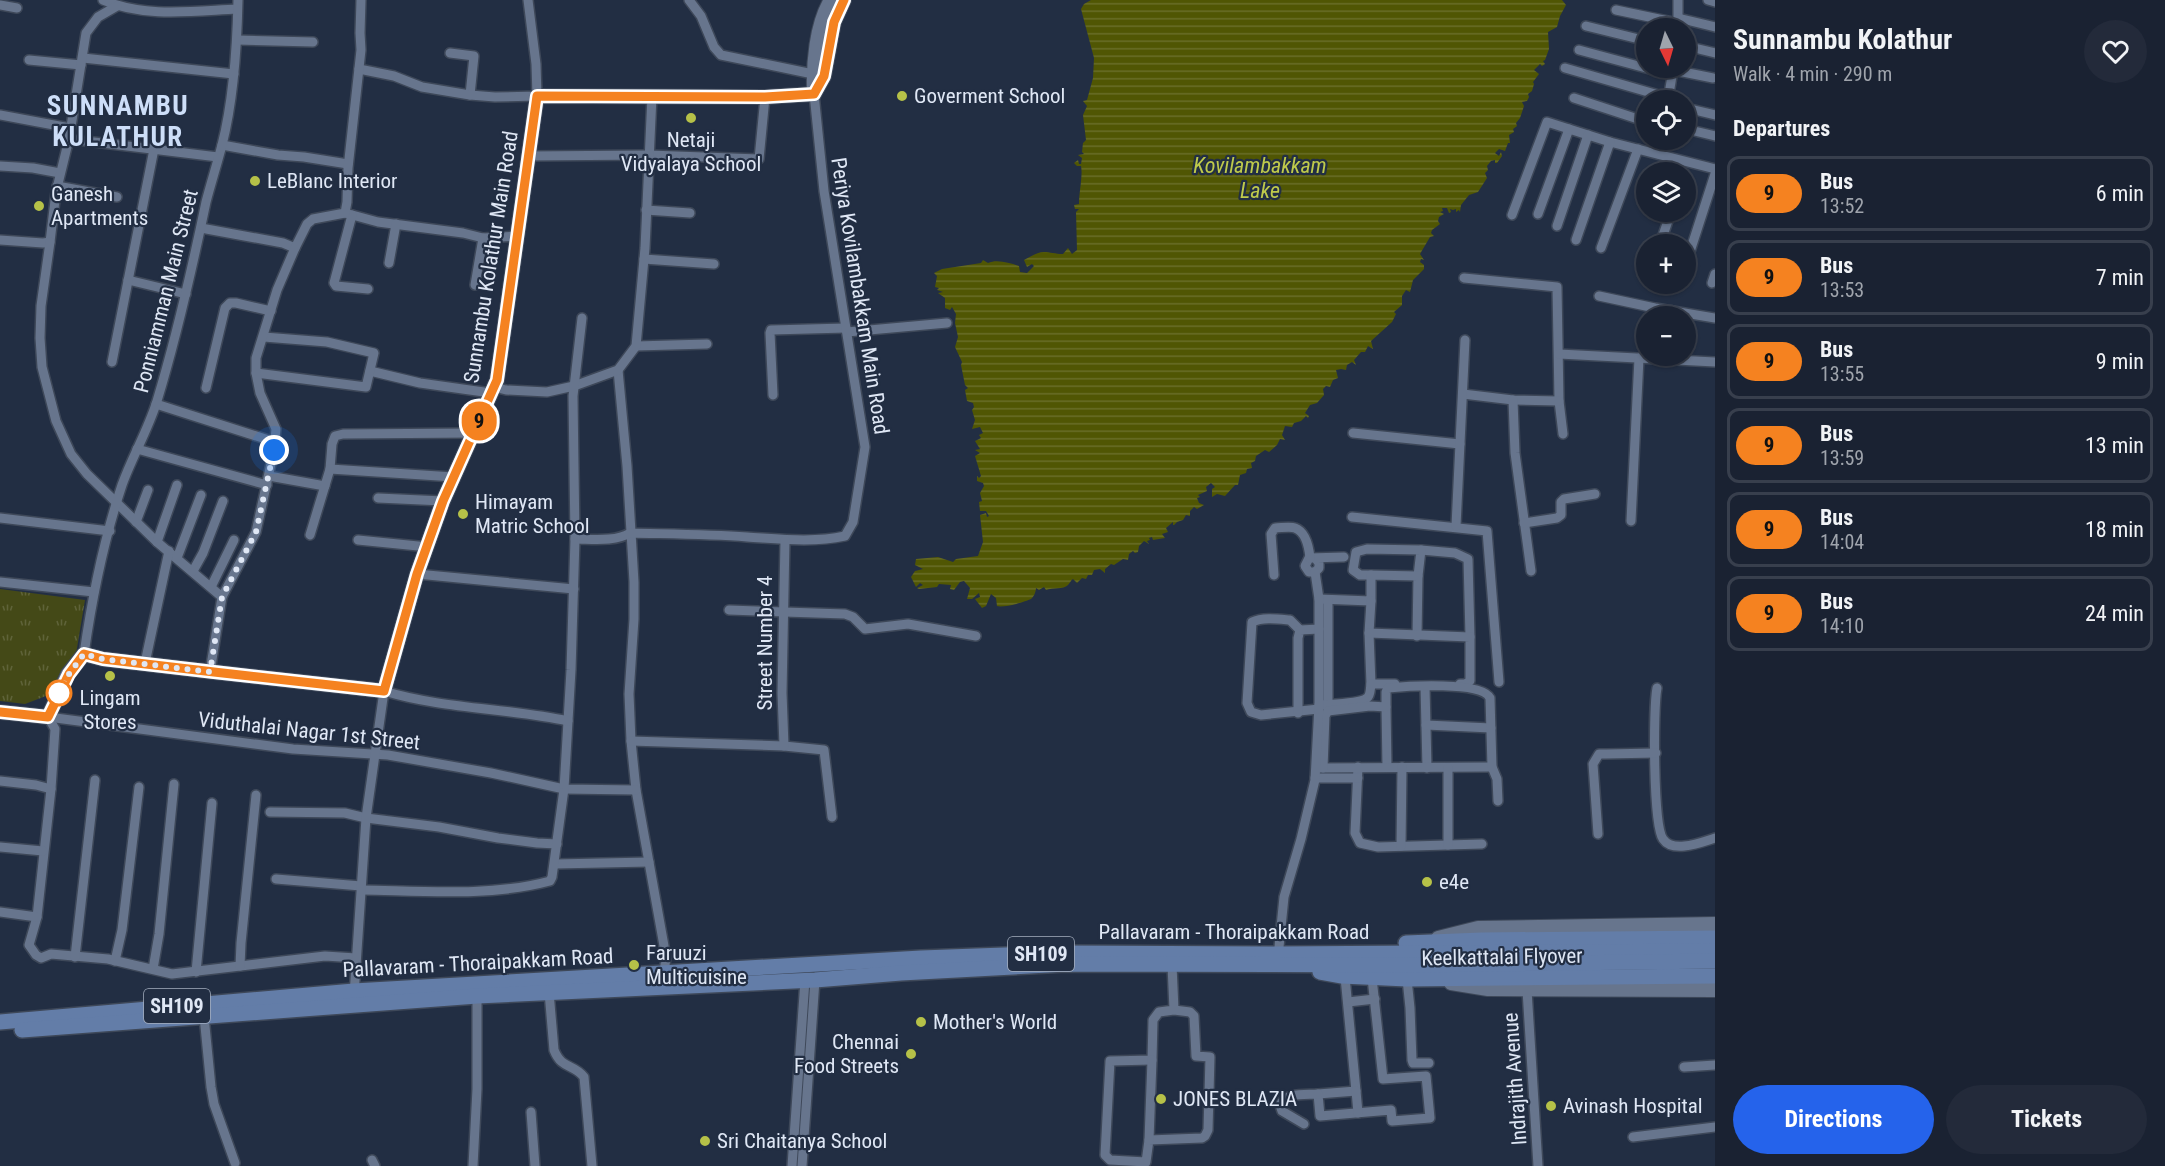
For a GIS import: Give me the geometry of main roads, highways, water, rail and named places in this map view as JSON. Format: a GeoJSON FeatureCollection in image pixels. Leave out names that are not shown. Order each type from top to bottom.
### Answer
{"type":"FeatureCollection","features":[{"type":"Feature","properties":{"kind":"main road","name":"Keelkattalai Flyover"},"geometry":{"type":"LineString","coordinates":[[1304,952],[1374,944],[1419,942],[1715,938]]}},
{"type":"Feature","properties":{"kind":"main road","name":"Pallavaram - Thoraipakkam Road"},"geometry":{"type":"LineString","coordinates":[[0,1032],[204,1016],[354,998],[549,992],[646,980],[664,973],[921,958],[1061,953],[1282,962],[1304,952],[1715,951]]}},
{"type":"Feature","properties":{"kind":"main road","name":"Pallavaram - Thoraipakkam Road"},"geometry":{"type":"LineString","coordinates":[[0,1022],[646,980],[810,980],[1066,964],[1715,961]]}},
{"type":"Feature","properties":{"kind":"main road","name":"Keelkattalai Flyover"},"geometry":{"type":"LineString","coordinates":[[1282,962],[1345,976],[1372,978],[1715,976]]}},
{"type":"Feature","properties":{"kind":"water","name":"Kovilambakkam Lake"},"geometry":{"type":"Polygon","coordinates":[[[1091,0],[1562,0],[1566,5],[1557,27],[1548,32],[1549,49],[1543,61],[1545,64],[1542,66],[1540,64],[1534,70],[1539,74],[1533,82],[1527,101],[1522,102],[1524,106],[1516,123],[1517,126],[1509,135],[1510,143],[1505,151],[1499,149],[1495,153],[1499,156],[1501,152],[1502,156],[1497,163],[1495,160],[1491,161],[1487,166],[1488,170],[1485,173],[1487,178],[1478,192],[1469,195],[1461,205],[1460,212],[1450,209],[1449,213],[1447,208],[1442,208],[1443,211],[1440,212],[1444,214],[1439,217],[1440,224],[1432,230],[1431,233],[1434,236],[1430,237],[1420,254],[1424,260],[1421,259],[1420,262],[1424,265],[1424,269],[1413,280],[1410,292],[1406,290],[1402,296],[1402,305],[1394,312],[1396,314],[1392,322],[1371,341],[1373,349],[1368,346],[1365,352],[1361,352],[1354,360],[1356,365],[1352,362],[1347,365],[1346,370],[1336,370],[1338,378],[1333,380],[1330,387],[1326,386],[1323,389],[1324,395],[1317,403],[1310,405],[1305,413],[1309,416],[1308,418],[1306,416],[1294,423],[1292,427],[1285,426],[1282,435],[1285,440],[1280,439],[1269,452],[1265,450],[1256,456],[1255,461],[1251,463],[1252,468],[1240,475],[1238,485],[1235,485],[1225,496],[1217,494],[1212,497],[1212,489],[1215,487],[1211,483],[1206,487],[1207,491],[1198,495],[1200,497],[1197,498],[1199,503],[1204,505],[1197,509],[1194,507],[1190,511],[1190,516],[1186,515],[1183,520],[1174,525],[1173,522],[1166,528],[1168,532],[1162,534],[1165,538],[1153,540],[1152,537],[1149,538],[1150,540],[1147,541],[1149,544],[1144,541],[1139,546],[1138,552],[1133,551],[1129,554],[1128,560],[1123,559],[1114,565],[1111,564],[1105,569],[1105,573],[1100,569],[1094,570],[1092,575],[1088,575],[1086,579],[1082,578],[1077,583],[1073,579],[1063,587],[1046,590],[1044,587],[1039,590],[1036,588],[1031,599],[1014,604],[997,606],[996,598],[991,594],[986,606],[982,608],[975,599],[980,597],[979,593],[972,599],[967,599],[970,588],[964,581],[960,582],[954,590],[950,589],[951,585],[939,584],[937,587],[919,589],[917,588],[923,585],[920,583],[916,587],[911,577],[915,571],[923,569],[915,565],[916,559],[938,557],[953,562],[956,559],[978,556],[983,542],[980,515],[986,513],[987,517],[989,516],[986,511],[980,511],[979,502],[982,501],[980,493],[984,486],[983,483],[977,481],[977,476],[979,478],[981,476],[975,456],[980,453],[975,450],[980,449],[975,441],[981,438],[979,435],[983,433],[980,427],[972,429],[975,420],[972,410],[974,407],[973,403],[967,401],[965,390],[968,388],[965,385],[962,362],[955,347],[958,337],[956,314],[952,307],[950,310],[945,308],[945,298],[938,293],[943,292],[935,287],[937,276],[934,273],[942,269],[981,263],[983,260],[988,263],[999,261],[1019,266],[1020,272],[1027,273],[1034,266],[1032,264],[1027,267],[1024,260],[1034,255],[1044,252],[1063,254],[1068,248],[1072,254],[1077,250],[1076,212],[1079,209],[1075,209],[1074,205],[1079,204],[1081,166],[1074,163],[1078,160],[1081,164],[1082,158],[1078,155],[1084,154],[1082,152],[1083,143],[1086,140],[1083,115],[1087,106],[1083,101],[1087,100],[1093,78],[1094,58],[1081,9],[1091,0]]]}},
{"type":"Feature","properties":{"kind":"place","name":"Goverment School"},"geometry":{"type":"Point","coordinates":[902,96]}},
{"type":"Feature","properties":{"kind":"place","name":"Netaji Vidyalaya School"},"geometry":{"type":"Point","coordinates":[691,118]}},
{"type":"Feature","properties":{"kind":"place","name":"LeBlanc Interior"},"geometry":{"type":"Point","coordinates":[255,181]}},
{"type":"Feature","properties":{"kind":"place","name":"Ganesh Apartments"},"geometry":{"type":"Point","coordinates":[39,206]}},
{"type":"Feature","properties":{"kind":"place","name":"Himayam Matric School"},"geometry":{"type":"Point","coordinates":[463,514]}},
{"type":"Feature","properties":{"kind":"place","name":"Lingam Stores"},"geometry":{"type":"Point","coordinates":[110,676]}},
{"type":"Feature","properties":{"kind":"place","name":"e4e"},"geometry":{"type":"Point","coordinates":[1427,882]}},
{"type":"Feature","properties":{"kind":"place","name":"Faruuzi Multicuisine"},"geometry":{"type":"Point","coordinates":[634,965]}},
{"type":"Feature","properties":{"kind":"place","name":"Mother's World"},"geometry":{"type":"Point","coordinates":[921,1022]}},
{"type":"Feature","properties":{"kind":"place","name":"Chennai Food Streets"},"geometry":{"type":"Point","coordinates":[911,1054]}},
{"type":"Feature","properties":{"kind":"place","name":"JONES BLAZIA"},"geometry":{"type":"Point","coordinates":[1161,1099]}},
{"type":"Feature","properties":{"kind":"place","name":"Avinash Hospital"},"geometry":{"type":"Point","coordinates":[1551,1106]}},
{"type":"Feature","properties":{"kind":"place","name":"Sri Chaitanya School"},"geometry":{"type":"Point","coordinates":[705,1141]}},
{"type":"Feature","properties":{"kind":"district","name":"SUNNAMBU KULATHUR"},"geometry":{"type":"Point","coordinates":[118,122]}}]}
